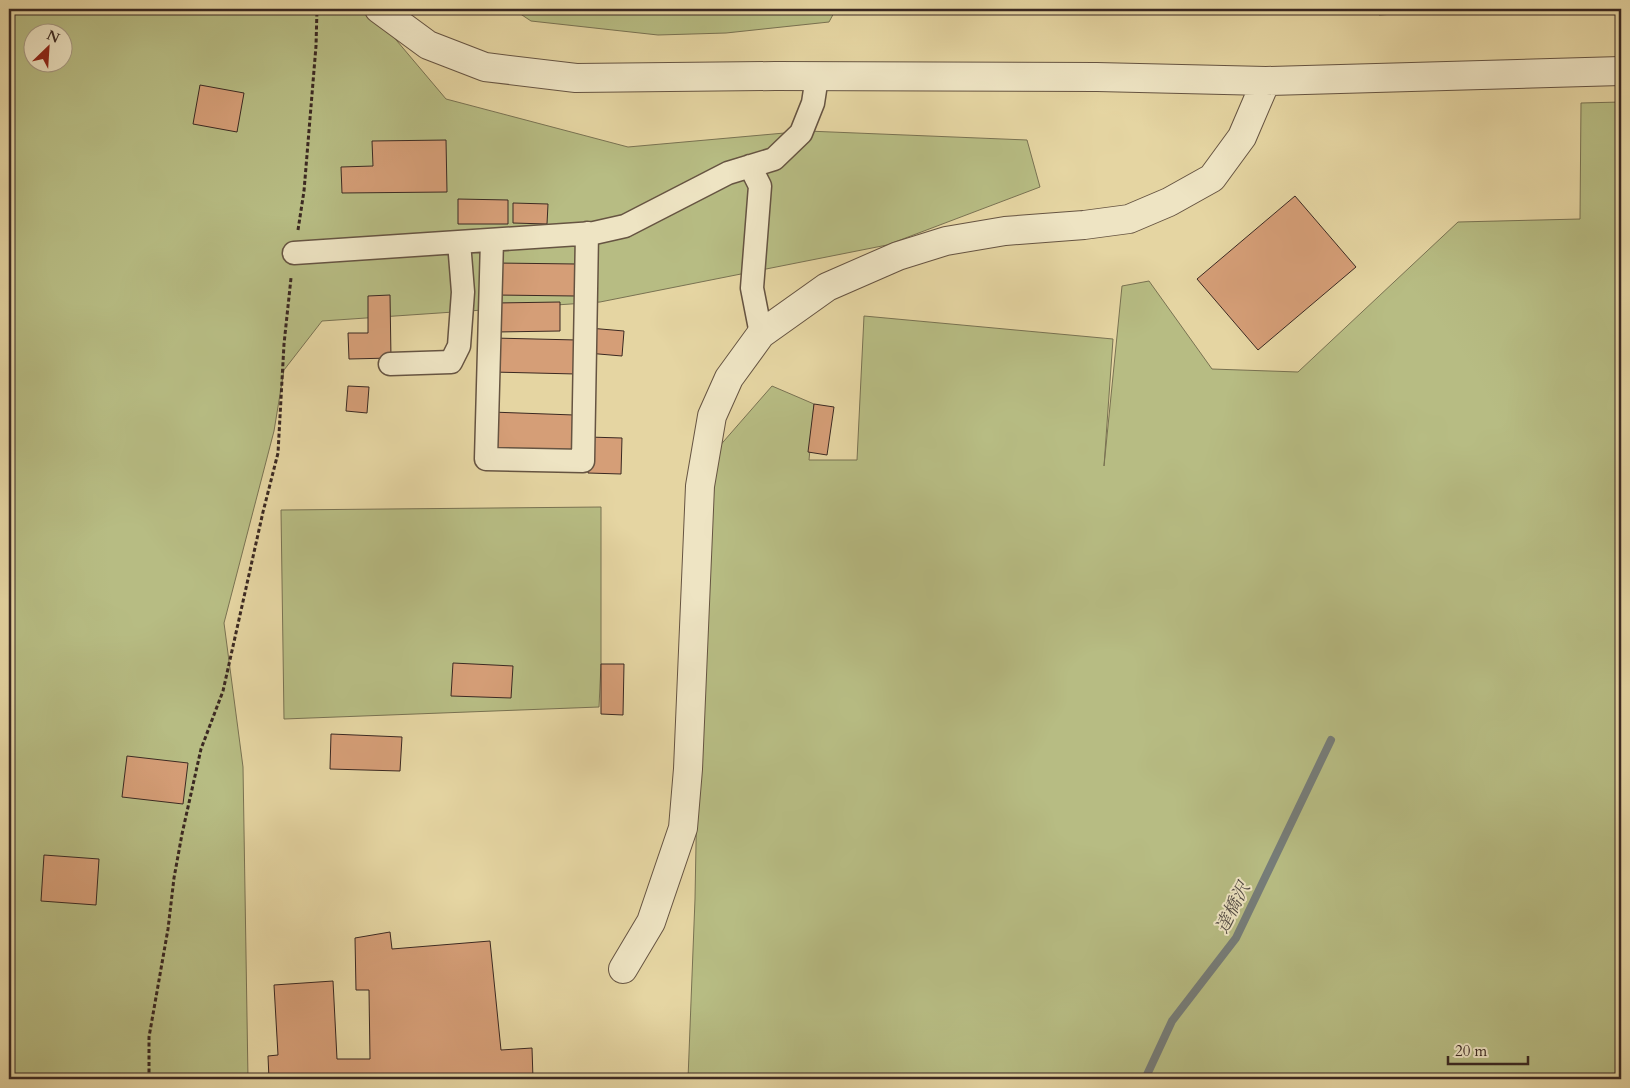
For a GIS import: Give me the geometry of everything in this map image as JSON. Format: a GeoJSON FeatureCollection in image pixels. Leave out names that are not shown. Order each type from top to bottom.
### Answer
{"type":"FeatureCollection","features":[{"type":"Feature","properties":{"kind":"street"},"geometry":{"type":"LineString","coordinates":[[379,9],[428,45],[485,67],[576,78],[775,76],[1097,77],[1266,81],[1621,72]]}},
{"type":"Feature","properties":{"kind":"street"},"geometry":{"type":"LineString","coordinates":[[294,253],[587,233],[625,226],[728,173],[774,159],[801,133],[813,103],[817,77]]}},
{"type":"Feature","properties":{"kind":"street"},"geometry":{"type":"LineString","coordinates":[[623,969],[651,922],[683,828],[688,769],[700,486],[712,416],[729,378],[761,334],[827,286],[898,256],[946,241],[1005,231],[1084,225],[1129,219],[1169,202],[1212,178],[1242,137],[1266,81]]}},
{"type":"Feature","properties":{"kind":"street"},"geometry":{"type":"LineString","coordinates":[[750,166],[760,186],[752,288],[761,334]]}},
{"type":"Feature","properties":{"kind":"street"},"geometry":{"type":"LineString","coordinates":[[492,240],[486,459],[583,461],[587,233]]}},
{"type":"Feature","properties":{"kind":"street"},"geometry":{"type":"LineString","coordinates":[[390,364],[451,362],[459,346],[463,292],[459,242]]}},
{"type":"Feature","properties":{"kind":"path"},"geometry":{"type":"LineString","coordinates":[[149,1079],[149,1037],[182,834],[202,748],[223,690],[278,453],[284,344],[294,253],[304,191],[316,46],[317,9]]}},
{"type":"Feature","properties":{"kind":"green space"},"geometry":{"type":"Polygon","coordinates":[[[9,9],[370,9],[446,99],[628,147],[807,131],[1027,140],[1040,187],[887,245],[600,302],[322,321],[284,370],[274,431],[224,623],[243,767],[248,1079],[9,1079],[9,9]]]}},
{"type":"Feature","properties":{"kind":"green space"},"geometry":{"type":"Polygon","coordinates":[[[513,9],[836,9],[829,22],[726,33],[658,35],[531,21],[513,9]]]}},
{"type":"Feature","properties":{"kind":"green space"},"geometry":{"type":"Polygon","coordinates":[[[1374,9],[1472,9],[1379,15],[1374,9]]]}},
{"type":"Feature","properties":{"kind":"green space"},"geometry":{"type":"Polygon","coordinates":[[[1621,102],[1621,1079],[688,1079],[695,899],[703,465],[772,386],[814,404],[809,460],[857,460],[864,316],[1113,339],[1104,466],[1122,286],[1149,281],[1212,369],[1298,372],[1458,222],[1580,219],[1581,103],[1621,102]]]}},
{"type":"Feature","properties":{"kind":"green space"},"geometry":{"type":"Polygon","coordinates":[[[601,507],[601,664],[599,707],[284,719],[281,510],[601,507]]]}},
{"type":"Feature","properties":{"kind":"building"},"geometry":{"type":"Polygon","coordinates":[[[200,85],[244,93],[237,132],[193,124],[200,85]]]}},
{"type":"Feature","properties":{"kind":"building"},"geometry":{"type":"Polygon","coordinates":[[[446,140],[447,192],[342,193],[341,167],[373,166],[372,141],[446,140]]]}},
{"type":"Feature","properties":{"kind":"building"},"geometry":{"type":"Polygon","coordinates":[[[1295,196],[1356,267],[1258,350],[1197,279],[1295,196]]]}},
{"type":"Feature","properties":{"kind":"building"},"geometry":{"type":"Polygon","coordinates":[[[458,199],[508,200],[508,224],[458,224],[458,199]]]}},
{"type":"Feature","properties":{"kind":"building"},"geometry":{"type":"Polygon","coordinates":[[[513,203],[548,204],[547,224],[513,223],[513,203]]]}},
{"type":"Feature","properties":{"kind":"building"},"geometry":{"type":"Polygon","coordinates":[[[496,263],[576,264],[575,296],[496,295],[496,263]]]}},
{"type":"Feature","properties":{"kind":"building"},"geometry":{"type":"Polygon","coordinates":[[[390,295],[391,358],[349,359],[348,333],[368,333],[368,296],[390,295]]]}},
{"type":"Feature","properties":{"kind":"building"},"geometry":{"type":"Polygon","coordinates":[[[560,302],[560,331],[496,332],[496,303],[560,302]]]}},
{"type":"Feature","properties":{"kind":"building"},"geometry":{"type":"Polygon","coordinates":[[[589,328],[624,331],[622,356],[587,353],[589,328]]]}},
{"type":"Feature","properties":{"kind":"building"},"geometry":{"type":"Polygon","coordinates":[[[493,338],[577,340],[576,374],[492,372],[493,338]]]}},
{"type":"Feature","properties":{"kind":"building"},"geometry":{"type":"Polygon","coordinates":[[[348,386],[369,387],[367,413],[346,411],[348,386]]]}},
{"type":"Feature","properties":{"kind":"building"},"geometry":{"type":"Polygon","coordinates":[[[814,404],[834,407],[827,455],[808,452],[814,404]]]}},
{"type":"Feature","properties":{"kind":"building"},"geometry":{"type":"Polygon","coordinates":[[[491,412],[574,415],[574,450],[490,448],[491,412]]]}},
{"type":"Feature","properties":{"kind":"building"},"geometry":{"type":"Polygon","coordinates":[[[588,437],[622,438],[621,474],[588,473],[588,437]]]}},
{"type":"Feature","properties":{"kind":"building"},"geometry":{"type":"Polygon","coordinates":[[[453,663],[513,666],[511,698],[451,696],[453,663]]]}},
{"type":"Feature","properties":{"kind":"building"},"geometry":{"type":"Polygon","coordinates":[[[601,664],[624,664],[623,715],[601,714],[601,664]]]}},
{"type":"Feature","properties":{"kind":"building"},"geometry":{"type":"Polygon","coordinates":[[[331,734],[402,737],[400,771],[330,769],[331,734]]]}},
{"type":"Feature","properties":{"kind":"building"},"geometry":{"type":"Polygon","coordinates":[[[127,756],[188,763],[183,804],[122,797],[127,756]]]}},
{"type":"Feature","properties":{"kind":"building"},"geometry":{"type":"Polygon","coordinates":[[[44,855],[99,859],[96,905],[41,901],[44,855]]]}},
{"type":"Feature","properties":{"kind":"building"},"geometry":{"type":"Polygon","coordinates":[[[390,932],[392,949],[490,941],[501,1050],[532,1048],[533,1079],[269,1079],[268,1056],[278,1055],[274,985],[333,981],[337,1059],[370,1059],[369,990],[356,990],[355,938],[390,932]]]}},
{"type":"Feature","properties":{"kind":"waterway","name":"達橋沢"},"geometry":{"type":"LineString","coordinates":[[1145,1079],[1172,1021],[1236,938],[1331,740]]}}]}
